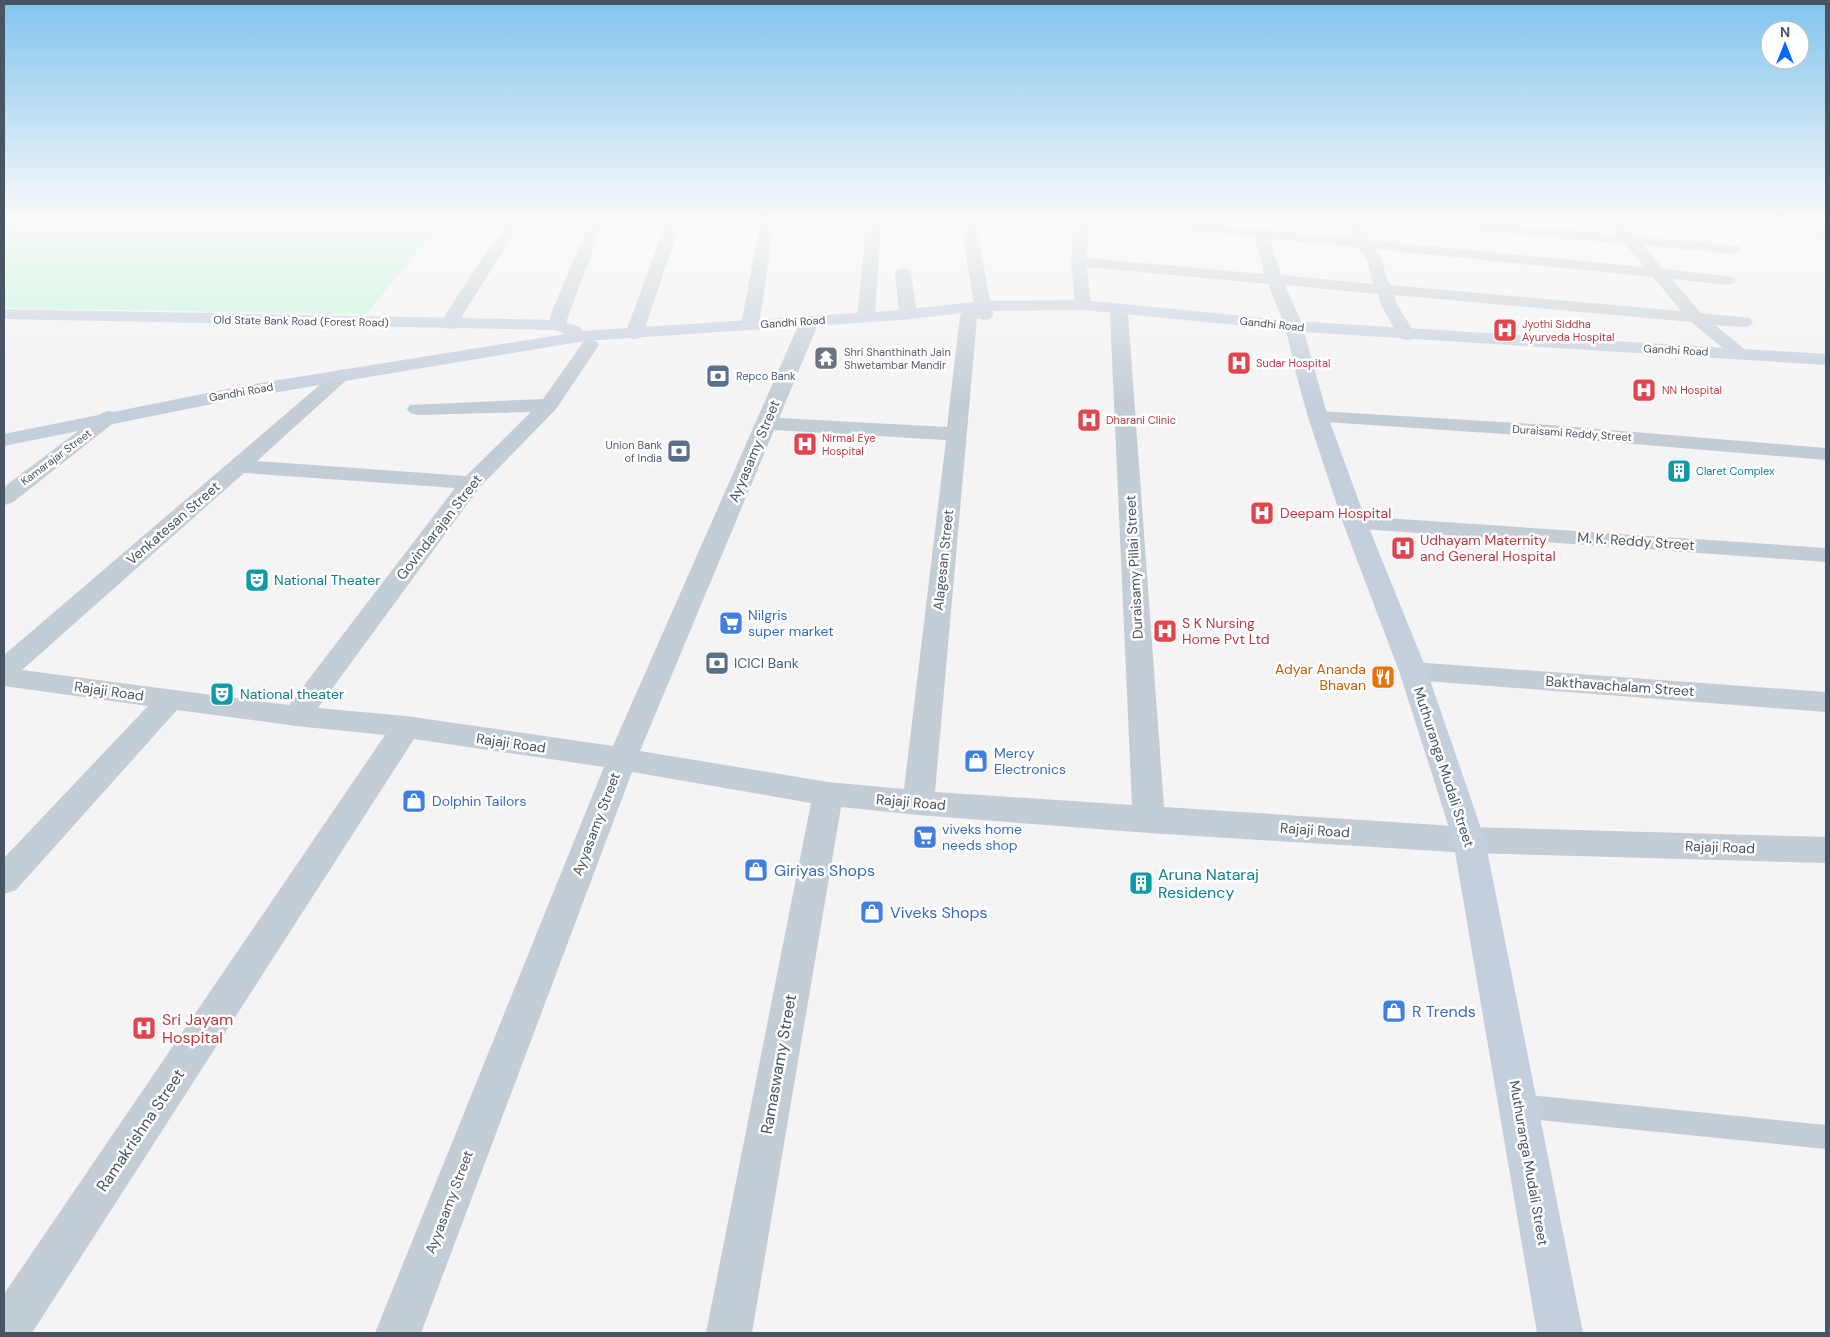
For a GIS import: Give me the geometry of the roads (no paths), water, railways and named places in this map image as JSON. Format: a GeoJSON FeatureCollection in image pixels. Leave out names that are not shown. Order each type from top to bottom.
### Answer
{"type":"FeatureCollection","features":[{"type":"Feature","properties":{"kind":"main road","name":"Gandhi Road"},"geometry":{"type":"LineString","coordinates":[[587,340],[643,339],[1083,305],[1156,311],[1295,330],[1407,334],[1826,359]]}},
{"type":"Feature","properties":{"kind":"main road","name":"Gandhi Road"},"geometry":{"type":"LineString","coordinates":[[4,440],[109,417],[343,375],[480,353],[634,334],[750,325],[807,325],[866,317],[908,314],[1084,312],[1119,314],[1427,344],[1826,368]]}},
{"type":"Feature","properties":{"kind":"main road","name":"Old State Bank Road (Forest Road)"},"geometry":{"type":"LineString","coordinates":[[4,314],[558,325],[587,340]]}},
{"type":"Feature","properties":{"kind":"main road","name":"Muthuranga Mudali Street"},"geometry":{"type":"LineString","coordinates":[[1295,330],[1318,417],[1355,523],[1413,670],[1469,840],[1560,1333]]}},
{"type":"Feature","properties":{"kind":"street"},"geometry":{"type":"LineString","coordinates":[[451,324],[455,313],[476,280]]}},
{"type":"Feature","properties":{"kind":"street"},"geometry":{"type":"LineString","coordinates":[[558,325],[560,314],[573,280]]}},
{"type":"Feature","properties":{"kind":"street"},"geometry":{"type":"LineString","coordinates":[[634,334],[653,280]]}},
{"type":"Feature","properties":{"kind":"street"},"geometry":{"type":"LineString","coordinates":[[750,325],[758,280]]}},
{"type":"Feature","properties":{"kind":"street"},"geometry":{"type":"LineString","coordinates":[[866,317],[869,280]]}},
{"type":"Feature","properties":{"kind":"street"},"geometry":{"type":"LineString","coordinates":[[905,280],[908,314]]}},
{"type":"Feature","properties":{"kind":"street","name":"Alagesan Street"},"geometry":{"type":"LineString","coordinates":[[918,803],[957,434],[978,312],[974,280]]}},
{"type":"Feature","properties":{"kind":"street"},"geometry":{"type":"LineString","coordinates":[[1081,280],[1083,305]]}},
{"type":"Feature","properties":{"kind":"street"},"geometry":{"type":"LineString","coordinates":[[1274,280],[1295,330]]}},
{"type":"Feature","properties":{"kind":"street"},"geometry":{"type":"LineString","coordinates":[[1278,280],[1744,322]]}},
{"type":"Feature","properties":{"kind":"street"},"geometry":{"type":"LineString","coordinates":[[1379,280],[1385,290],[1388,303],[1407,334]]}},
{"type":"Feature","properties":{"kind":"street"},"geometry":{"type":"LineString","coordinates":[[1663,280],[1696,318],[1740,353]]}},
{"type":"Feature","properties":{"kind":"street","name":"Duraisamy Pillai Street"},"geometry":{"type":"LineString","coordinates":[[1119,314],[1149,820]]}},
{"type":"Feature","properties":{"kind":"street","name":"Ayyasamy Street"},"geometry":{"type":"LineString","coordinates":[[398,1333],[622,759],[807,325]]}},
{"type":"Feature","properties":{"kind":"street","name":"Govindarajan Street"},"geometry":{"type":"LineString","coordinates":[[296,716],[471,483],[550,405],[587,340]]}},
{"type":"Feature","properties":{"kind":"street","name":"Venkatesan Street"},"geometry":{"type":"LineString","coordinates":[[4,670],[343,375]]}},
{"type":"Feature","properties":{"kind":"street"},"geometry":{"type":"LineString","coordinates":[[417,409],[550,405]]}},
{"type":"Feature","properties":{"kind":"street","name":"Kamarajar Street"},"geometry":{"type":"LineString","coordinates":[[4,498],[109,417]]}},
{"type":"Feature","properties":{"kind":"street","name":"Duraisami Reddy Street"},"geometry":{"type":"LineString","coordinates":[[1318,417],[1550,431],[1826,454]]}},
{"type":"Feature","properties":{"kind":"street"},"geometry":{"type":"LineString","coordinates":[[766,423],[957,434]]}},
{"type":"Feature","properties":{"kind":"street"},"geometry":{"type":"LineString","coordinates":[[238,466],[471,483]]}},
{"type":"Feature","properties":{"kind":"street","name":"M. K. Reddy Street"},"geometry":{"type":"LineString","coordinates":[[1355,523],[1826,555]]}},
{"type":"Feature","properties":{"kind":"street","name":"Bakthavachalam Street"},"geometry":{"type":"LineString","coordinates":[[1413,670],[1826,702]]}},
{"type":"Feature","properties":{"kind":"street","name":"Rajaji Road"},"geometry":{"type":"LineString","coordinates":[[4,677],[296,716],[406,728],[622,759],[828,794],[918,803],[1469,840],[1826,850]]}},
{"type":"Feature","properties":{"kind":"street"},"geometry":{"type":"LineString","coordinates":[[4,880],[171,699]]}},
{"type":"Feature","properties":{"kind":"street","name":"Ramakrishna Street"},"geometry":{"type":"LineString","coordinates":[[5,1333],[406,728]]}},
{"type":"Feature","properties":{"kind":"street","name":"Ramaswamy Street"},"geometry":{"type":"LineString","coordinates":[[729,1333],[828,794]]}},
{"type":"Feature","properties":{"kind":"lane"},"geometry":{"type":"LineString","coordinates":[[1518,1106],[1826,1137]]}},
{"type":"Feature","properties":{"kind":"place","name":"Jyothi Siddha Ayurveda Hospital"},"geometry":{"type":"Point","coordinates":[1505,330]}},
{"type":"Feature","properties":{"kind":"place","name":"Shri Shanthinath Jain Shwetambar Mandir"},"geometry":{"type":"Point","coordinates":[826,358]}},
{"type":"Feature","properties":{"kind":"place","name":"Sudar Hospital"},"geometry":{"type":"Point","coordinates":[1239,363]}},
{"type":"Feature","properties":{"kind":"place","name":"Repco Bank"},"geometry":{"type":"Point","coordinates":[718,376]}},
{"type":"Feature","properties":{"kind":"place","name":"NN Hospital"},"geometry":{"type":"Point","coordinates":[1644,390]}},
{"type":"Feature","properties":{"kind":"place","name":"Dharani Clinic"},"geometry":{"type":"Point","coordinates":[1089,420]}},
{"type":"Feature","properties":{"kind":"place","name":"Nirmal Eye Hospital"},"geometry":{"type":"Point","coordinates":[805,444]}},
{"type":"Feature","properties":{"kind":"place","name":"Union Bank of India"},"geometry":{"type":"Point","coordinates":[679,451]}},
{"type":"Feature","properties":{"kind":"place","name":"Claret Complex"},"geometry":{"type":"Point","coordinates":[1679,471]}},
{"type":"Feature","properties":{"kind":"place","name":"Deepam Hospital"},"geometry":{"type":"Point","coordinates":[1262,513]}},
{"type":"Feature","properties":{"kind":"place","name":"Udhayam Maternity and General Hospital"},"geometry":{"type":"Point","coordinates":[1403,548]}},
{"type":"Feature","properties":{"kind":"place","name":"National Theater"},"geometry":{"type":"Point","coordinates":[257,580]}},
{"type":"Feature","properties":{"kind":"place","name":"Nilgris super market"},"geometry":{"type":"Point","coordinates":[731,623]}},
{"type":"Feature","properties":{"kind":"place","name":"S K Nursing Home Pvt Ltd"},"geometry":{"type":"Point","coordinates":[1165,631]}},
{"type":"Feature","properties":{"kind":"place","name":"ICICI Bank"},"geometry":{"type":"Point","coordinates":[717,663]}},
{"type":"Feature","properties":{"kind":"place","name":"Adyar Ananda Bhavan"},"geometry":{"type":"Point","coordinates":[1383,677]}},
{"type":"Feature","properties":{"kind":"place","name":"National theater"},"geometry":{"type":"Point","coordinates":[222,694]}},
{"type":"Feature","properties":{"kind":"place","name":"Mercy Electronics"},"geometry":{"type":"Point","coordinates":[976,761]}},
{"type":"Feature","properties":{"kind":"place","name":"Dolphin Tailors"},"geometry":{"type":"Point","coordinates":[414,801]}},
{"type":"Feature","properties":{"kind":"place","name":"viveks home needs shop"},"geometry":{"type":"Point","coordinates":[925,837]}},
{"type":"Feature","properties":{"kind":"place","name":"Giriyas Shops"},"geometry":{"type":"Point","coordinates":[756,870]}},
{"type":"Feature","properties":{"kind":"place","name":"Aruna Nataraj Residency"},"geometry":{"type":"Point","coordinates":[1141,883]}},
{"type":"Feature","properties":{"kind":"place","name":"Viveks Shops"},"geometry":{"type":"Point","coordinates":[872,912]}},
{"type":"Feature","properties":{"kind":"place","name":"R Trends"},"geometry":{"type":"Point","coordinates":[1394,1011]}},
{"type":"Feature","properties":{"kind":"place","name":"Sri Jayam Hospital"},"geometry":{"type":"Point","coordinates":[144,1028]}}]}
